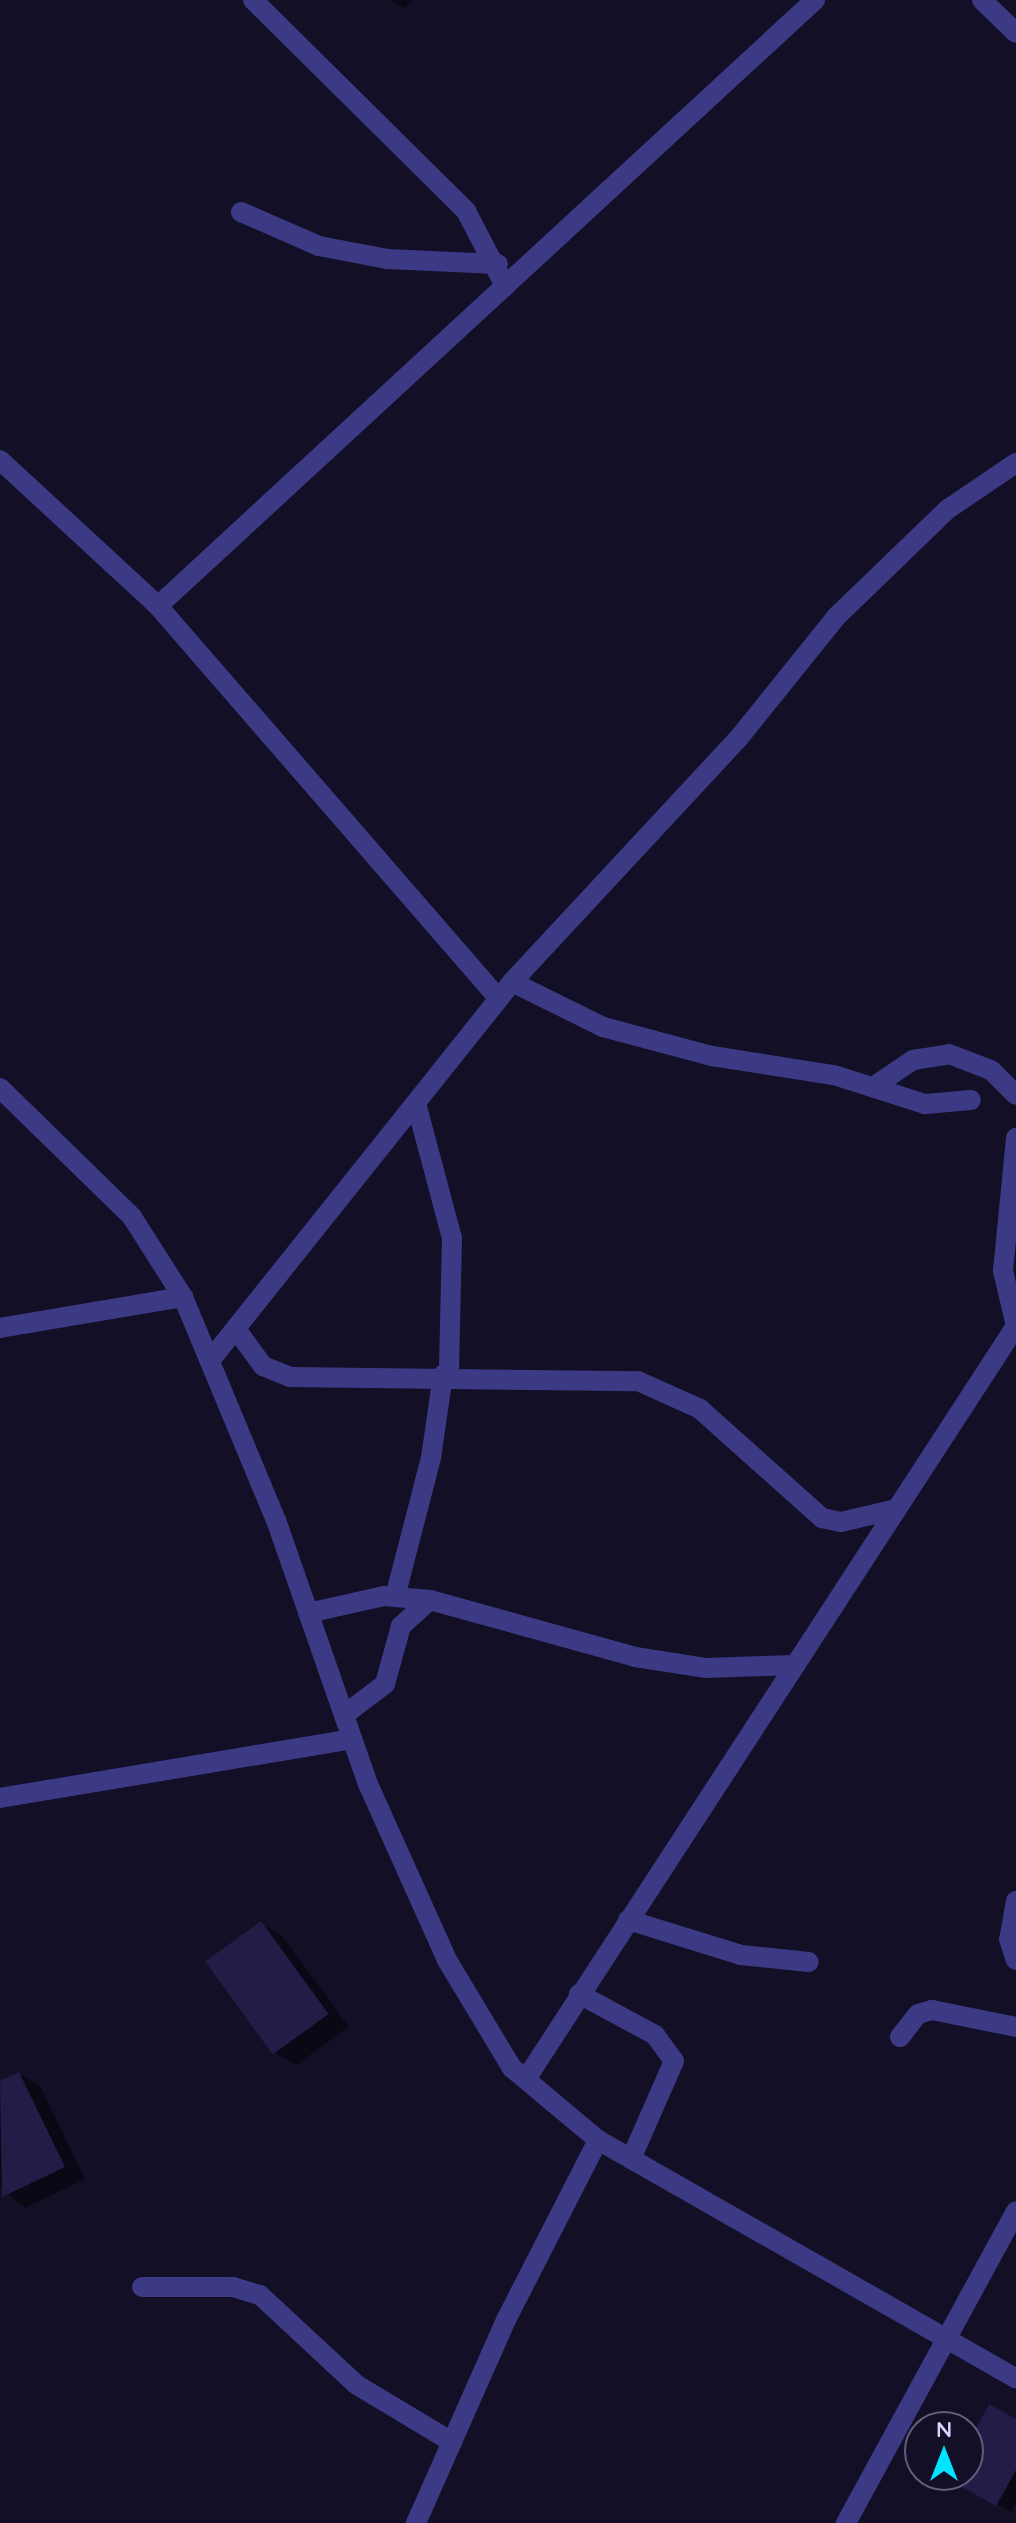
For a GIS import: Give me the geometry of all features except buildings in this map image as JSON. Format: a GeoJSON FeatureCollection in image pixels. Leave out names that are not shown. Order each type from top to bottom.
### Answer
{"type":"FeatureCollection","features":[{"type":"Feature","properties":{"kind":"street"},"geometry":{"type":"LineString","coordinates":[[253,0],[466,211],[498,264],[505,286]]}},
{"type":"Feature","properties":{"kind":"street"},"geometry":{"type":"LineString","coordinates":[[158,606],[815,0]]}},
{"type":"Feature","properties":{"kind":"street"},"geometry":{"type":"LineString","coordinates":[[982,0],[1016,33]]}},
{"type":"Feature","properties":{"kind":"street"},"geometry":{"type":"LineString","coordinates":[[241,212],[319,246],[387,259],[498,264]]}},
{"type":"Feature","properties":{"kind":"street"},"geometry":{"type":"LineString","coordinates":[[0,460],[158,606],[499,999]]}},
{"type":"Feature","properties":{"kind":"street"},"geometry":{"type":"LineString","coordinates":[[212,1358],[512,982],[738,739],[836,617],[948,509],[1016,463]]}},
{"type":"Feature","properties":{"kind":"street"},"geometry":{"type":"LineString","coordinates":[[512,982],[603,1027],[873,1087],[925,1104],[971,1100]]}},
{"type":"Feature","properties":{"kind":"street"},"geometry":{"type":"LineString","coordinates":[[873,1087],[913,1060],[949,1054],[991,1070],[1016,1095]]}},
{"type":"Feature","properties":{"kind":"street"},"geometry":{"type":"LineString","coordinates":[[0,1088],[132,1217],[183,1297],[212,1358],[352,1739],[447,1960],[526,2079],[598,2140],[951,2337],[1016,2378]]}},
{"type":"Feature","properties":{"kind":"street"},"geometry":{"type":"LineString","coordinates":[[395,1597],[431,1458],[446,1375],[452,1238],[416,1103]]}},
{"type":"Feature","properties":{"kind":"street"},"geometry":{"type":"LineString","coordinates":[[526,2079],[1016,1326],[1003,1271],[1016,1138]]}},
{"type":"Feature","properties":{"kind":"street"},"geometry":{"type":"LineString","coordinates":[[0,1328],[183,1297]]}},
{"type":"Feature","properties":{"kind":"street"},"geometry":{"type":"LineString","coordinates":[[236,1329],[263,1366],[290,1377],[446,1375],[638,1381],[700,1409],[822,1518],[841,1522],[896,1509]]}},
{"type":"Feature","properties":{"kind":"street"},"geometry":{"type":"LineString","coordinates":[[308,1613],[395,1597],[430,1600],[635,1657],[705,1668],[795,1665]]}},
{"type":"Feature","properties":{"kind":"street"},"geometry":{"type":"LineString","coordinates":[[344,1715],[385,1684],[401,1626],[430,1600]]}},
{"type":"Feature","properties":{"kind":"street"},"geometry":{"type":"LineString","coordinates":[[0,1798],[352,1739]]}},
{"type":"Feature","properties":{"kind":"street"},"geometry":{"type":"LineString","coordinates":[[1016,1901],[1009,1939],[1016,1960]]}},
{"type":"Feature","properties":{"kind":"street"},"geometry":{"type":"LineString","coordinates":[[628,1920],[741,1955],[809,1962]]}},
{"type":"Feature","properties":{"kind":"street"},"geometry":{"type":"LineString","coordinates":[[579,1994],[655,2035],[674,2061],[631,2159]]}},
{"type":"Feature","properties":{"kind":"street"},"geometry":{"type":"LineString","coordinates":[[900,2037],[918,2014],[932,2010],[1016,2027]]}},
{"type":"Feature","properties":{"kind":"street"},"geometry":{"type":"LineString","coordinates":[[416,2523],[598,2140]]}},
{"type":"Feature","properties":{"kind":"street"},"geometry":{"type":"LineString","coordinates":[[846,2523],[951,2337],[1016,2211]]}},
{"type":"Feature","properties":{"kind":"street"},"geometry":{"type":"LineString","coordinates":[[142,2287],[233,2287],[260,2295],[357,2385],[452,2442]]}}]}
